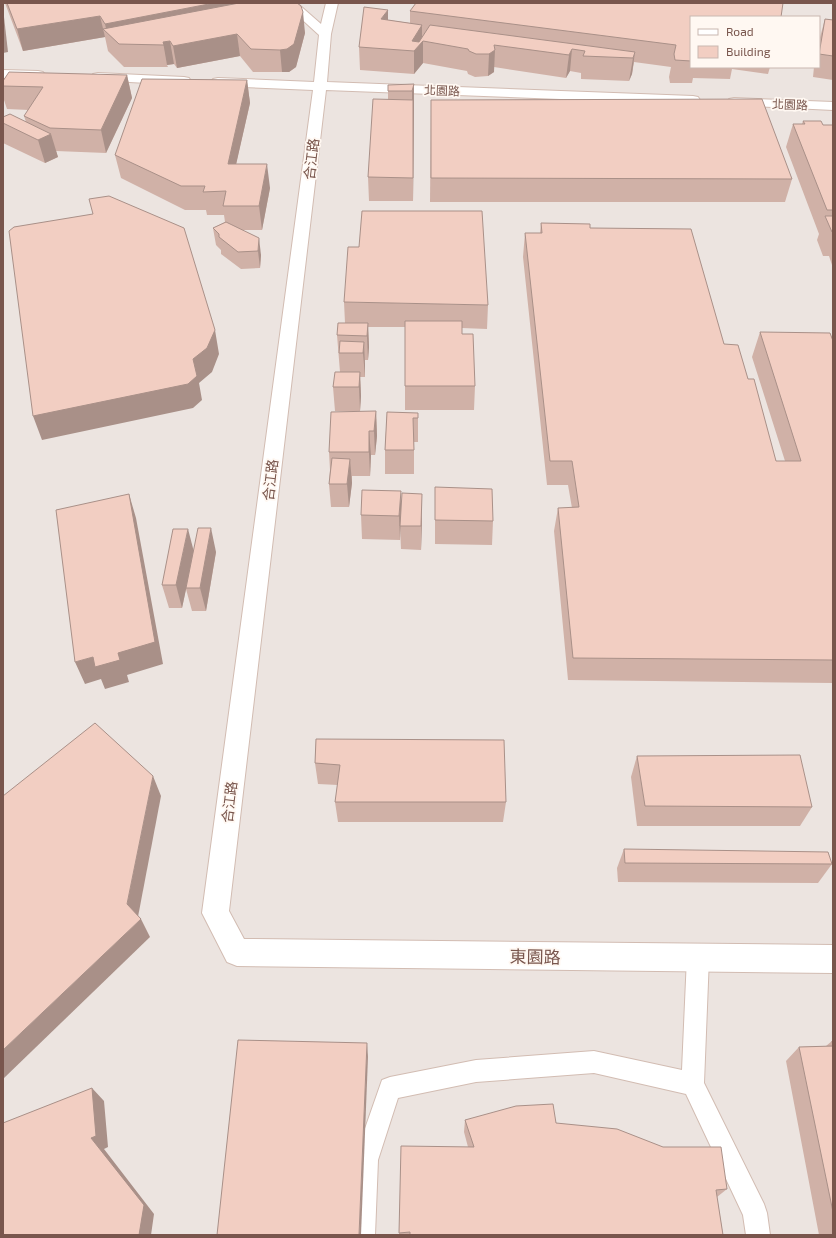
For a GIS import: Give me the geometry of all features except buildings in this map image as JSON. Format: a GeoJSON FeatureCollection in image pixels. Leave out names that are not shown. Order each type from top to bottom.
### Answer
{"type":"FeatureCollection","features":[{"type":"Feature","properties":{"kind":"street"},"geometry":{"type":"LineString","coordinates":[[290,3],[325,34]]}},
{"type":"Feature","properties":{"kind":"street","name":"合江路"},"geometry":{"type":"LineString","coordinates":[[237,952],[214,913],[320,86],[325,34],[332,3]]}},
{"type":"Feature","properties":{"kind":"street"},"geometry":{"type":"LineString","coordinates":[[3,74],[51,76]]}},
{"type":"Feature","properties":{"kind":"street","name":"北園路"},"geometry":{"type":"LineString","coordinates":[[82,77],[707,101]]}},
{"type":"Feature","properties":{"kind":"street","name":"北園路"},"geometry":{"type":"LineString","coordinates":[[723,101],[833,106]]}},
{"type":"Feature","properties":{"kind":"street","name":"東園路"},"geometry":{"type":"LineString","coordinates":[[237,952],[833,959]]}},
{"type":"Feature","properties":{"kind":"lane"},"geometry":{"type":"LineString","coordinates":[[698,957],[693,1084],[755,1213],[758,1235]]}},
{"type":"Feature","properties":{"kind":"lane"},"geometry":{"type":"LineString","coordinates":[[363,1235],[366,1160],[390,1088],[476,1071],[594,1062],[693,1084]]}},
{"type":"Feature","properties":{"kind":"shaded area"},"geometry":{"type":"Polygon","coordinates":[[[3,3],[833,3],[833,1235],[3,1235],[3,3]]]}}]}
